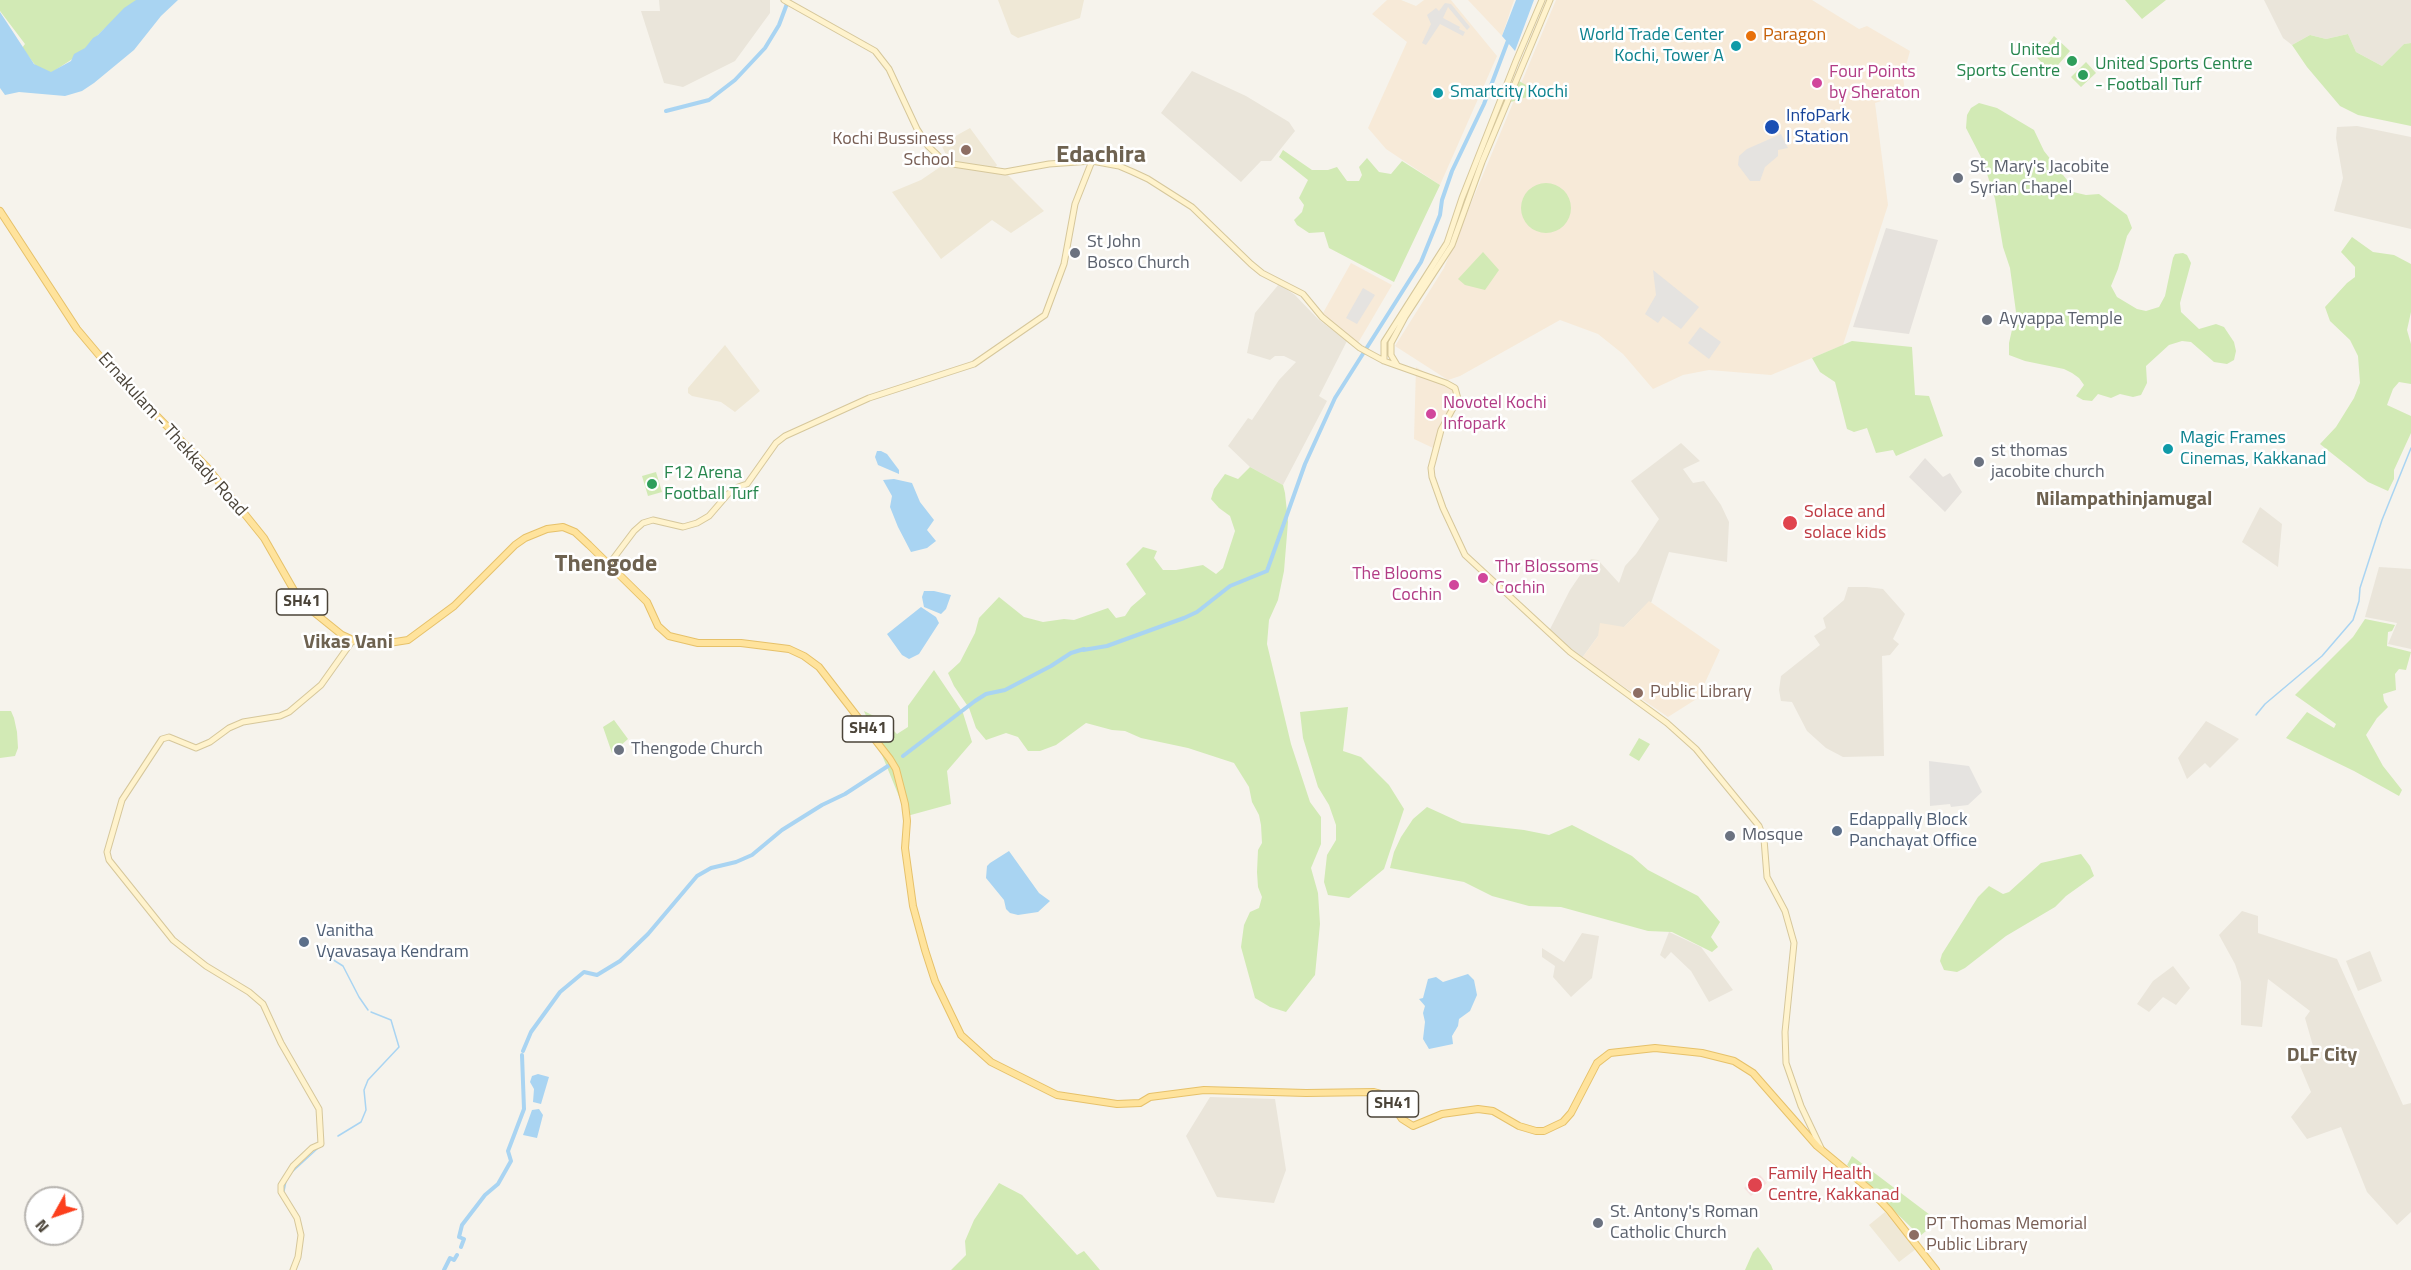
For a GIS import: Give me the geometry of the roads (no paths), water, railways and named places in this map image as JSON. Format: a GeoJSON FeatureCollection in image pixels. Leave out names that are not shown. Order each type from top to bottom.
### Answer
{"type":"FeatureCollection","features":[{"type":"Feature","properties":{"kind":"main road"},"geometry":{"type":"LineString","coordinates":[[1398,366],[1391,355],[1391,343],[1447,243],[1515,62],[1542,0]]}},
{"type":"Feature","properties":{"kind":"main road"},"geometry":{"type":"LineString","coordinates":[[1371,355],[1384,342],[1452,245],[1482,162],[1550,0]]}},
{"type":"Feature","properties":{"kind":"main road"},"geometry":{"type":"LineString","coordinates":[[787,2],[875,51],[889,69],[917,129],[928,146],[946,163],[1005,172],[1049,164],[1092,161],[1119,166],[1148,179],[1192,207],[1251,264],[1262,273],[1303,294],[1322,317],[1360,348],[1384,361],[1446,383],[1458,392],[1458,399],[1439,434],[1431,468],[1432,477],[1448,520],[1459,546],[1468,559],[1570,652],[1667,723],[1696,749],[1759,826],[1764,840],[1767,877],[1785,911],[1794,943],[1785,1047],[1790,1076],[1806,1118],[1823,1152]]}},
{"type":"Feature","properties":{"kind":"main road"},"geometry":{"type":"LineString","coordinates":[[607,563],[643,523],[652,520],[683,527],[710,516],[728,494],[747,484],[776,443],[785,436],[869,398],[974,364],[1045,315],[1064,264],[1075,204],[1092,161]]}},
{"type":"Feature","properties":{"kind":"main road","name":"Ernakulam - Thekkady Road"},"geometry":{"type":"LineString","coordinates":[[0,211],[77,329],[109,367],[174,432],[221,484],[268,543],[300,601],[324,622],[353,640],[376,645],[408,640],[454,606],[515,545],[548,529],[563,527],[575,532],[647,602],[658,626],[669,636],[698,644],[741,643],[789,649],[819,667],[891,759],[899,778],[905,804],[905,848],[914,906],[935,981],[961,1035],[992,1062],[1057,1095],[1127,1105],[1140,1103],[1150,1097],[1204,1090],[1374,1092],[1385,1095],[1402,1119],[1413,1126],[1442,1114],[1478,1109],[1501,1115],[1528,1130],[1544,1131],[1563,1122],[1571,1113],[1591,1072],[1605,1056],[1615,1052],[1655,1048],[1691,1050],[1734,1061],[1748,1069],[1823,1152]]}},
{"type":"Feature","properties":{"kind":"main road"},"geometry":{"type":"LineString","coordinates":[[1384,342],[1384,361]]}},
{"type":"Feature","properties":{"kind":"main road"},"geometry":{"type":"LineString","coordinates":[[293,1270],[298,1257],[301,1236],[297,1218],[281,1192],[281,1185],[293,1166],[312,1148],[321,1144],[319,1108],[281,1043],[263,1004],[249,992],[206,966],[173,940],[109,860],[107,852],[122,800],[162,740],[169,737],[196,748],[243,722],[280,716],[289,712],[321,685],[353,640]]}},
{"type":"Feature","properties":{"kind":"main road","name":"SH41"},"geometry":{"type":"LineString","coordinates":[[1823,1152],[1875,1196],[1936,1270]]}},
{"type":"Feature","properties":{"kind":"water"},"geometry":{"type":"Polygon","coordinates":[[[136,0],[178,0],[161,16],[134,50],[82,91],[65,96],[19,92],[5,95],[0,88],[0,12],[34,64],[51,72],[71,61],[74,54],[85,48],[124,8],[136,0]]]}},
{"type":"Feature","properties":{"kind":"water"},"geometry":{"type":"Polygon","coordinates":[[[1516,0],[1534,0],[1515,51],[1502,36],[1516,0]]]}},
{"type":"Feature","properties":{"kind":"water"},"geometry":{"type":"Polygon","coordinates":[[[877,451],[887,454],[899,470],[899,474],[878,465],[875,457],[877,451]]]}},
{"type":"Feature","properties":{"kind":"water"},"geometry":{"type":"Polygon","coordinates":[[[894,479],[912,483],[920,502],[934,520],[927,530],[936,541],[927,548],[911,552],[898,527],[890,507],[892,496],[883,480],[894,479]]]}},
{"type":"Feature","properties":{"kind":"water"},"geometry":{"type":"Polygon","coordinates":[[[924,591],[951,595],[946,609],[941,614],[924,607],[922,597],[924,591]]]}},
{"type":"Feature","properties":{"kind":"water"},"geometry":{"type":"Polygon","coordinates":[[[921,607],[936,617],[939,623],[919,654],[909,659],[902,655],[887,634],[921,607]]]}},
{"type":"Feature","properties":{"kind":"water"},"geometry":{"type":"Polygon","coordinates":[[[1009,851],[1039,893],[1050,901],[1038,912],[1018,915],[1010,913],[1006,909],[1004,900],[986,878],[987,866],[1009,851]]]}},
{"type":"Feature","properties":{"kind":"water"},"geometry":{"type":"Polygon","coordinates":[[[1468,974],[1474,980],[1477,995],[1470,1011],[1459,1019],[1452,1036],[1453,1044],[1429,1049],[1423,1039],[1425,1006],[1419,999],[1423,998],[1428,979],[1436,977],[1443,982],[1468,974]]]}},
{"type":"Feature","properties":{"kind":"water"},"geometry":{"type":"Polygon","coordinates":[[[538,1074],[549,1077],[541,1104],[533,1102],[534,1089],[530,1082],[532,1076],[538,1074]]]}},
{"type":"Feature","properties":{"kind":"water"},"geometry":{"type":"Polygon","coordinates":[[[539,1109],[543,1115],[537,1138],[523,1135],[532,1110],[539,1109]]]}},
{"type":"Feature","properties":{"kind":"waterway"},"geometry":{"type":"LineString","coordinates":[[666,111],[709,100],[735,80],[765,48],[779,25],[788,1]]}},
{"type":"Feature","properties":{"kind":"waterway"},"geometry":{"type":"LineString","coordinates":[[1083,650],[1107,646],[1184,618],[1197,612],[1230,586],[1267,571],[1305,464],[1335,398],[1421,262],[1440,215],[1442,200],[1452,171],[1484,104],[1509,38]]}},
{"type":"Feature","properties":{"kind":"waterway"},"geometry":{"type":"LineString","coordinates":[[2256,715],[2265,704],[2322,656],[2353,620],[2359,601],[2360,588],[2382,520],[2411,448]]}},
{"type":"Feature","properties":{"kind":"waterway"},"geometry":{"type":"LineString","coordinates":[[903,756],[986,694],[1005,690],[1071,653],[1084,649]]}},
{"type":"Feature","properties":{"kind":"waterway"},"geometry":{"type":"LineString","coordinates":[[523,1051],[531,1032],[560,992],[584,972],[597,975],[620,961],[648,934],[697,876],[711,868],[736,862],[752,855],[782,830],[888,766]]}},
{"type":"Feature","properties":{"kind":"waterway"},"geometry":{"type":"LineString","coordinates":[[316,949],[343,966],[368,1010]]}},
{"type":"Feature","properties":{"kind":"waterway"},"geometry":{"type":"LineString","coordinates":[[338,1136],[361,1122],[366,1110],[364,1090],[368,1080],[399,1047],[391,1020],[371,1012]]}},
{"type":"Feature","properties":{"kind":"waterway"},"geometry":{"type":"LineString","coordinates":[[461,1247],[464,1239],[459,1237],[462,1225],[485,1195],[498,1184],[511,1161],[508,1151],[524,1109],[522,1055]]}},
{"type":"Feature","properties":{"kind":"waterway"},"geometry":{"type":"LineString","coordinates":[[292,1172],[317,1149]]}},
{"type":"Feature","properties":{"kind":"waterway"},"geometry":{"type":"LineString","coordinates":[[284,1191],[286,1181]]}},
{"type":"Feature","properties":{"kind":"waterway"},"geometry":{"type":"LineString","coordinates":[[444,1270],[450,1258],[454,1260],[457,1255]]}},
{"type":"Feature","properties":{"kind":"place","name":"Paragon"},"geometry":{"type":"Point","coordinates":[1751,36]}},
{"type":"Feature","properties":{"kind":"place","name":"World Trade Center Kochi, Tower A"},"geometry":{"type":"Point","coordinates":[1736,46]}},
{"type":"Feature","properties":{"kind":"place","name":"United Sports Centre"},"geometry":{"type":"Point","coordinates":[2072,61]}},
{"type":"Feature","properties":{"kind":"place","name":"United Sports Centre - Football Turf"},"geometry":{"type":"Point","coordinates":[2083,75]}},
{"type":"Feature","properties":{"kind":"place","name":"Four Points by Sheraton"},"geometry":{"type":"Point","coordinates":[1817,83]}},
{"type":"Feature","properties":{"kind":"place","name":"Smartcity Kochi"},"geometry":{"type":"Point","coordinates":[1438,93]}},
{"type":"Feature","properties":{"kind":"place","name":"InfoPark I Station"},"geometry":{"type":"Point","coordinates":[1772,127]}},
{"type":"Feature","properties":{"kind":"place","name":"Kochi Bussiness School"},"geometry":{"type":"Point","coordinates":[966,150]}},
{"type":"Feature","properties":{"kind":"place","name":"St. Mary's Jacobite Syrian Chapel"},"geometry":{"type":"Point","coordinates":[1958,178]}},
{"type":"Feature","properties":{"kind":"place","name":"St John Bosco Church"},"geometry":{"type":"Point","coordinates":[1075,253]}},
{"type":"Feature","properties":{"kind":"place","name":"Ayyappa Temple"},"geometry":{"type":"Point","coordinates":[1987,320]}},
{"type":"Feature","properties":{"kind":"place","name":"Novotel Kochi Infopark"},"geometry":{"type":"Point","coordinates":[1431,414]}},
{"type":"Feature","properties":{"kind":"place","name":"Magic Frames Cinemas, Kakkanad"},"geometry":{"type":"Point","coordinates":[2168,449]}},
{"type":"Feature","properties":{"kind":"place","name":"st thomas jacobite church"},"geometry":{"type":"Point","coordinates":[1979,462]}},
{"type":"Feature","properties":{"kind":"place","name":"F12 Arena Football Turf"},"geometry":{"type":"Point","coordinates":[652,484]}},
{"type":"Feature","properties":{"kind":"place","name":"Solace and solace kids"},"geometry":{"type":"Point","coordinates":[1790,523]}},
{"type":"Feature","properties":{"kind":"place","name":"Thr Blossoms Cochin"},"geometry":{"type":"Point","coordinates":[1483,578]}},
{"type":"Feature","properties":{"kind":"place","name":"The Blooms Cochin"},"geometry":{"type":"Point","coordinates":[1454,585]}},
{"type":"Feature","properties":{"kind":"place","name":"Public Library"},"geometry":{"type":"Point","coordinates":[1638,693]}},
{"type":"Feature","properties":{"kind":"place","name":"Thengode Church"},"geometry":{"type":"Point","coordinates":[619,750]}},
{"type":"Feature","properties":{"kind":"place","name":"Edappally Block Panchayat Office"},"geometry":{"type":"Point","coordinates":[1837,831]}},
{"type":"Feature","properties":{"kind":"place","name":"Mosque"},"geometry":{"type":"Point","coordinates":[1730,836]}},
{"type":"Feature","properties":{"kind":"place","name":"Vanitha Vyavasaya Kendram"},"geometry":{"type":"Point","coordinates":[304,942]}},
{"type":"Feature","properties":{"kind":"place","name":"Family Health Centre, Kakkanad"},"geometry":{"type":"Point","coordinates":[1755,1185]}},
{"type":"Feature","properties":{"kind":"place","name":"St. Antony's Roman Catholic Church"},"geometry":{"type":"Point","coordinates":[1598,1223]}},
{"type":"Feature","properties":{"kind":"place","name":"PT Thomas Memorial Public Library"},"geometry":{"type":"Point","coordinates":[1914,1235]}},
{"type":"Feature","properties":{"kind":"district","name":"Edachira"},"geometry":{"type":"Point","coordinates":[1101,156]}},
{"type":"Feature","properties":{"kind":"district","name":"Nilampathinjamugal"},"geometry":{"type":"Point","coordinates":[2124,500]}},
{"type":"Feature","properties":{"kind":"district","name":"Thengode"},"geometry":{"type":"Point","coordinates":[606,565]}},
{"type":"Feature","properties":{"kind":"district","name":"Vikas Vani"},"geometry":{"type":"Point","coordinates":[348,643]}},
{"type":"Feature","properties":{"kind":"district","name":"DLF City"},"geometry":{"type":"Point","coordinates":[2322,1056]}}]}
